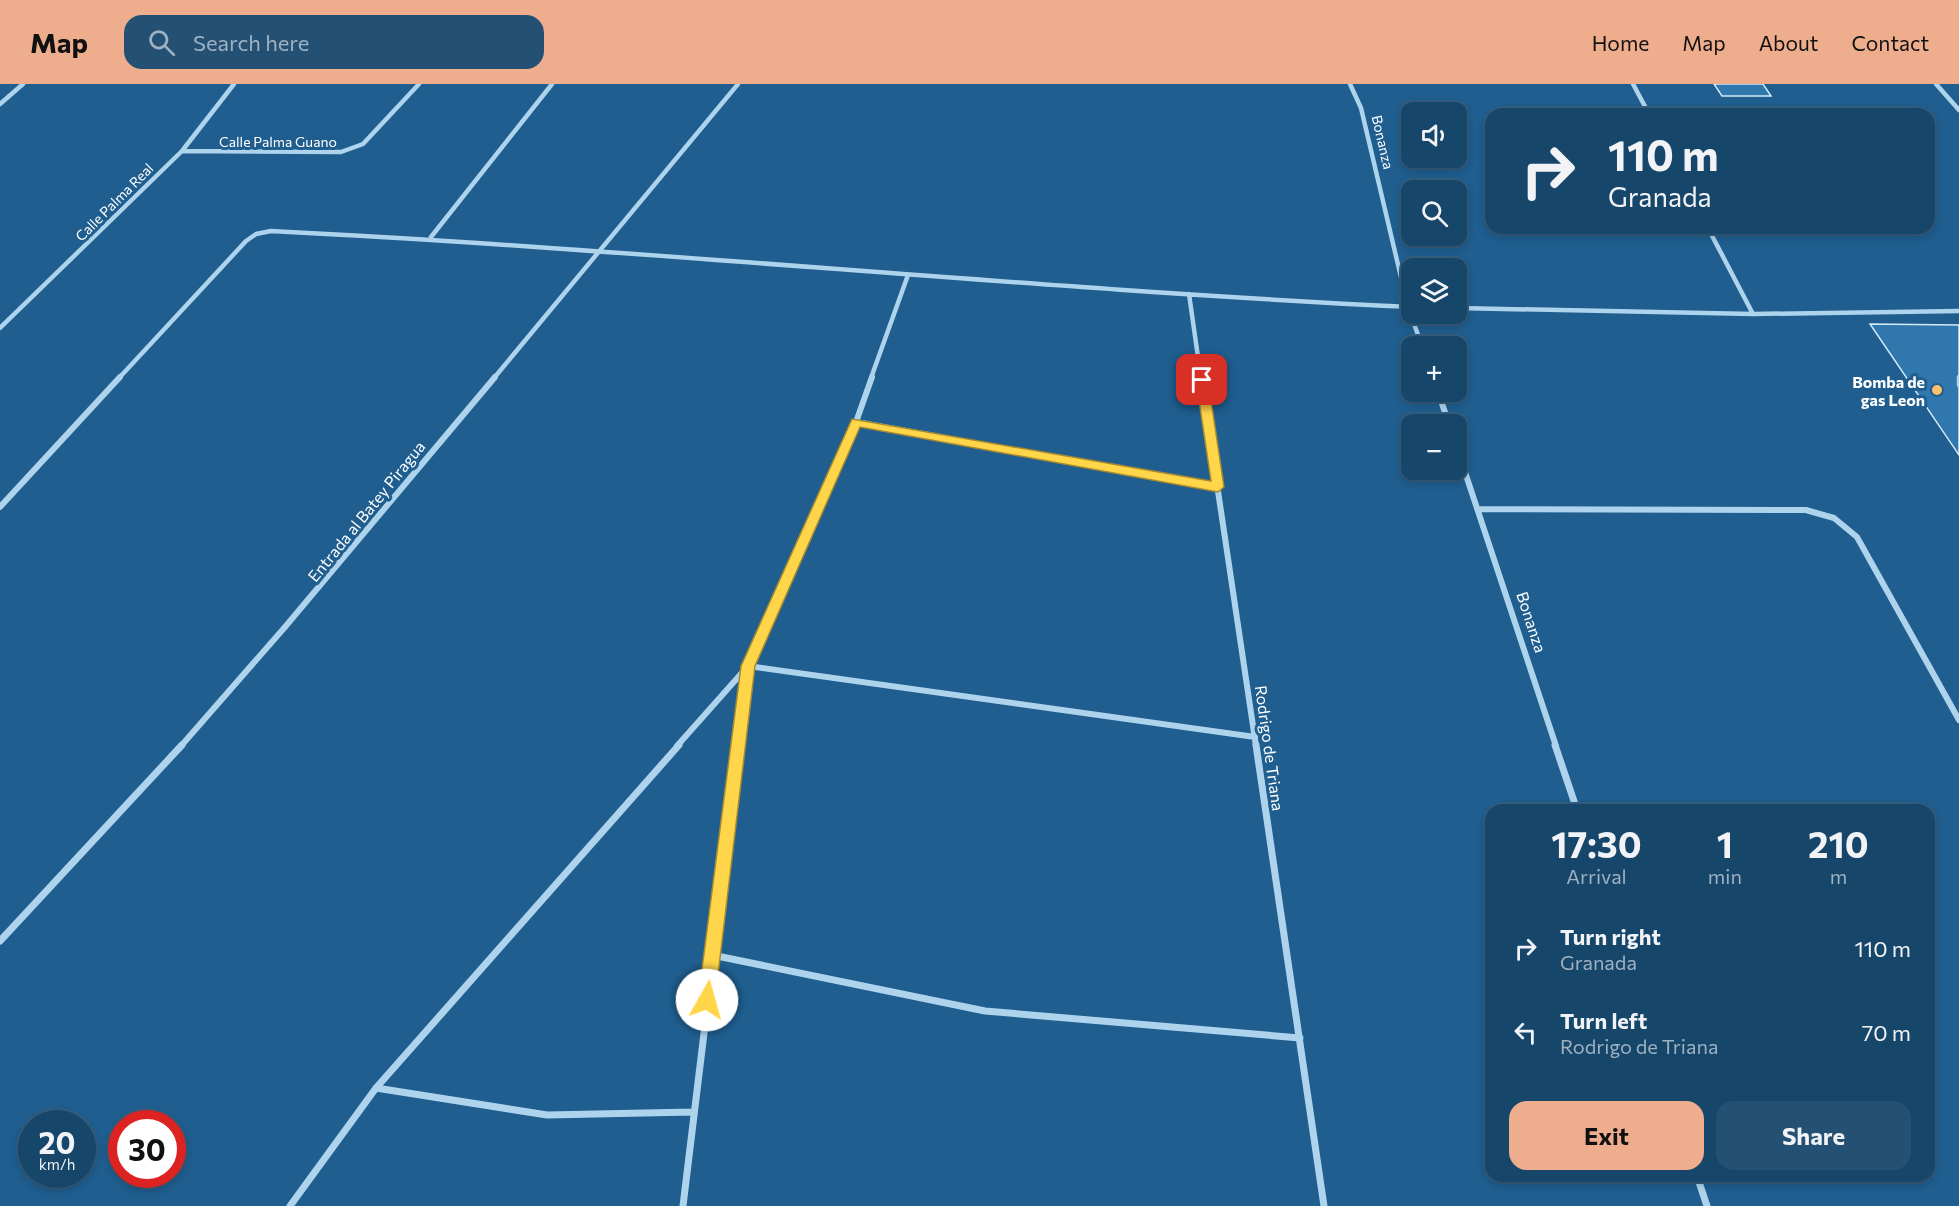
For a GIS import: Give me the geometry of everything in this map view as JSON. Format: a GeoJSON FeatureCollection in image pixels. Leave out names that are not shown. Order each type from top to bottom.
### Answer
{"type":"FeatureCollection","features":[{"type":"Feature","properties":{"kind":"street"},"geometry":{"type":"LineString","coordinates":[[0,104],[23,84]]}},
{"type":"Feature","properties":{"kind":"street","name":"Calle Palma Real"},"geometry":{"type":"LineString","coordinates":[[0,328],[182,152],[234,84]]}},
{"type":"Feature","properties":{"kind":"street","name":"Calle Palma Guano"},"geometry":{"type":"LineString","coordinates":[[182,152],[341,152],[351,150],[363,144],[419,84]]}},
{"type":"Feature","properties":{"kind":"street"},"geometry":{"type":"LineString","coordinates":[[432,237],[552,84]]}},
{"type":"Feature","properties":{"kind":"street","name":"Entrada al Batey Piragua"},"geometry":{"type":"LineString","coordinates":[[0,941],[49,891],[319,590],[738,84]]}},
{"type":"Feature","properties":{"kind":"street","name":"Bonanza"},"geometry":{"type":"LineString","coordinates":[[1350,84],[1361,108],[1401,270]]}},
{"type":"Feature","properties":{"kind":"street"},"geometry":{"type":"LineString","coordinates":[[1633,84],[1646,108]]}},
{"type":"Feature","properties":{"kind":"street"},"geometry":{"type":"LineString","coordinates":[[1936,84],[1959,110]]}},
{"type":"Feature","properties":{"kind":"street"},"geometry":{"type":"LineString","coordinates":[[0,507],[234,254],[256,234],[271,231],[432,237],[597,252],[908,275],[1401,306]]}},
{"type":"Feature","properties":{"kind":"street"},"geometry":{"type":"LineString","coordinates":[[1711,234],[1753,314]]}},
{"type":"Feature","properties":{"kind":"street"},"geometry":{"type":"LineString","coordinates":[[683,1206],[748,666],[856,422],[908,275]]}},
{"type":"Feature","properties":{"kind":"street","name":"Rodrigo de Triana"},"geometry":{"type":"LineString","coordinates":[[1189,294],[1324,1206]]}},
{"type":"Feature","properties":{"kind":"street"},"geometry":{"type":"LineString","coordinates":[[1467,308],[1753,314],[1959,311]]}},
{"type":"Feature","properties":{"kind":"street"},"geometry":{"type":"LineString","coordinates":[[856,422],[1218,487]]}},
{"type":"Feature","properties":{"kind":"street","name":"Bonanza"},"geometry":{"type":"LineString","coordinates":[[1467,476],[1575,804]]}},
{"type":"Feature","properties":{"kind":"street"},"geometry":{"type":"LineString","coordinates":[[1479,509],[1806,510],[1834,518],[1857,537],[1959,720]]}},
{"type":"Feature","properties":{"kind":"street"},"geometry":{"type":"LineString","coordinates":[[748,666],[1255,737]]}},
{"type":"Feature","properties":{"kind":"street"},"geometry":{"type":"LineString","coordinates":[[290,1206],[376,1088],[748,666]]}},
{"type":"Feature","properties":{"kind":"street"},"geometry":{"type":"LineString","coordinates":[[712,955],[985,1011],[1300,1038]]}},
{"type":"Feature","properties":{"kind":"street"},"geometry":{"type":"LineString","coordinates":[[376,1088],[547,1115],[693,1112]]}},
{"type":"Feature","properties":{"kind":"street"},"geometry":{"type":"LineString","coordinates":[[1699,1182],[1707,1206]]}},
{"type":"Feature","properties":{"kind":"lane"},"geometry":{"type":"LineString","coordinates":[[1959,377],[1957,381],[1959,385]]}},
{"type":"Feature","properties":{"kind":"building"},"geometry":{"type":"Polygon","coordinates":[[[1714,84],[1763,84],[1771,96],[1722,96],[1714,84]]]}},
{"type":"Feature","properties":{"kind":"building","name":"Bomba de gas Leon"},"geometry":{"type":"Polygon","coordinates":[[[1870,324],[1959,325],[1959,455],[1870,324]]]}},
{"type":"Feature","properties":{"kind":"place","name":"Bomba de gas Leon"},"geometry":{"type":"Point","coordinates":[1937,390]}},
{"type":"Feature","properties":{"kind":"route"},"geometry":{"type":"LineString","coordinates":[[707,1000],[748,666],[856,422],[1218,487],[1202,380]]}}]}
